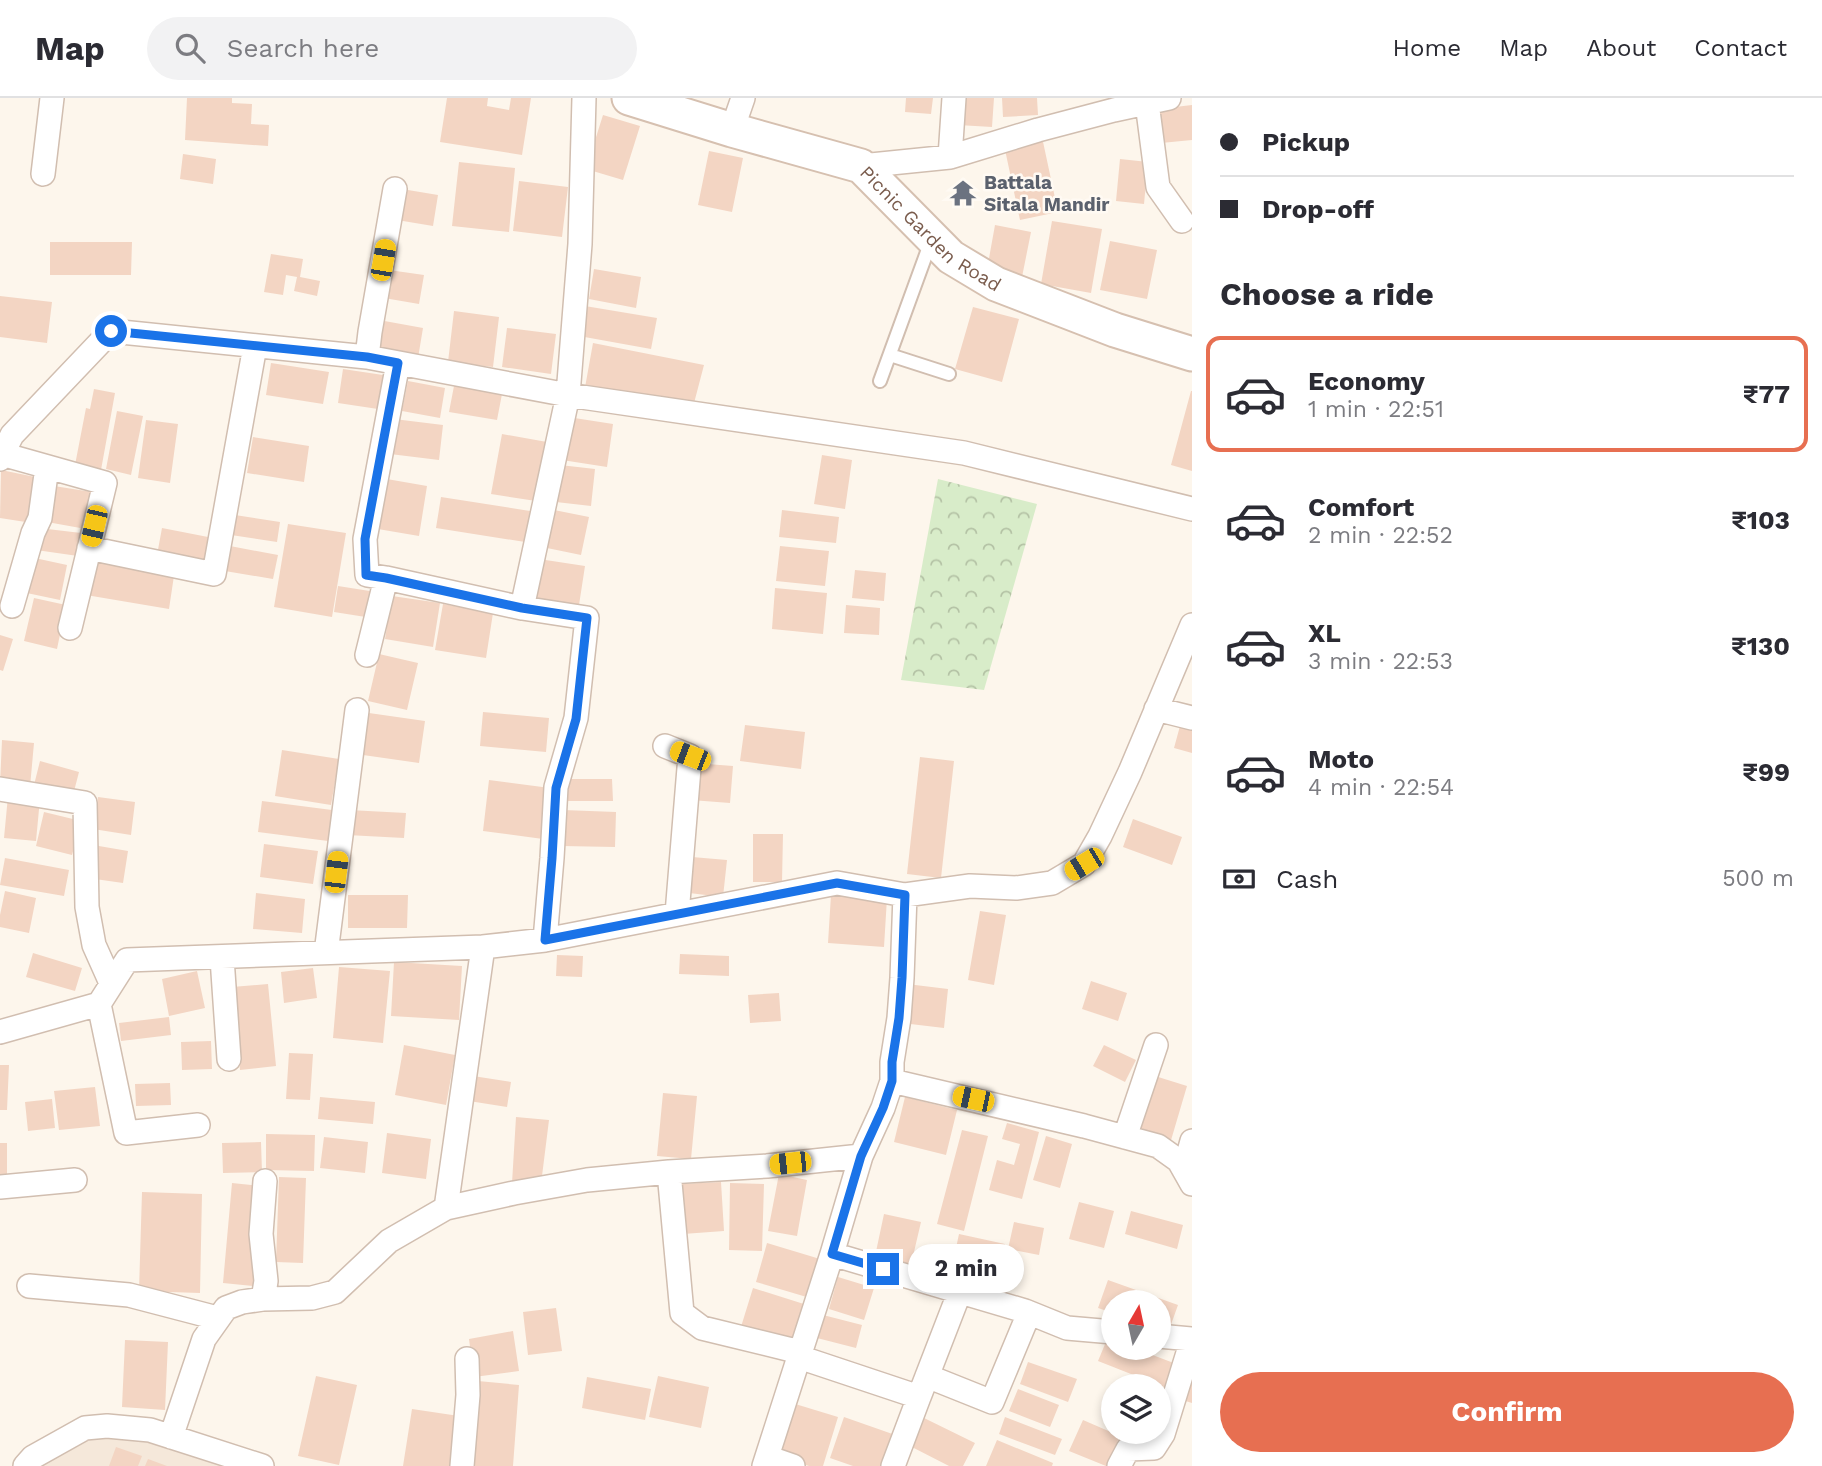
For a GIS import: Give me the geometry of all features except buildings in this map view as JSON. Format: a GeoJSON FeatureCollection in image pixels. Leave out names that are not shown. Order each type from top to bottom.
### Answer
{"type":"FeatureCollection","features":[{"type":"Feature","properties":{"kind":"main road","name":"Picnic Garden Road"},"geometry":{"type":"LineString","coordinates":[[629,98],[861,166],[951,257],[996,284],[1115,330],[1192,354]]}},
{"type":"Feature","properties":{"kind":"street"},"geometry":{"type":"LineString","coordinates":[[43,174],[52,98]]}},
{"type":"Feature","properties":{"kind":"street"},"geometry":{"type":"LineString","coordinates":[[522,608],[568,395],[580,244],[584,98]]}},
{"type":"Feature","properties":{"kind":"street"},"geometry":{"type":"LineString","coordinates":[[732,130],[743,98]]}},
{"type":"Feature","properties":{"kind":"street"},"geometry":{"type":"LineString","coordinates":[[950,157],[954,98]]}},
{"type":"Feature","properties":{"kind":"street"},"geometry":{"type":"LineString","coordinates":[[861,166],[950,157],[1038,130],[1158,100],[1158,187],[1182,221]]}},
{"type":"Feature","properties":{"kind":"street"},"geometry":{"type":"LineString","coordinates":[[367,357],[395,189]]}},
{"type":"Feature","properties":{"kind":"street"},"geometry":{"type":"LineString","coordinates":[[70,628],[105,483],[47,467],[5,449],[111,331],[367,357],[568,395],[964,453],[1192,509]]}},
{"type":"Feature","properties":{"kind":"street"},"geometry":{"type":"LineString","coordinates":[[89,548],[214,574],[255,346]]}},
{"type":"Feature","properties":{"kind":"street"},"geometry":{"type":"LineString","coordinates":[[398,363],[365,539],[366,575],[522,608],[587,618],[576,719],[556,788],[545,940]]}},
{"type":"Feature","properties":{"kind":"street"},"geometry":{"type":"LineString","coordinates":[[12,606],[33,533],[40,518],[47,467]]}},
{"type":"Feature","properties":{"kind":"street"},"geometry":{"type":"LineString","coordinates":[[367,655],[386,578]]}},
{"type":"Feature","properties":{"kind":"street"},"geometry":{"type":"LineString","coordinates":[[198,1125],[126,1133],[99,1004],[127,960],[483,947],[545,940],[837,883],[905,895],[970,887],[1016,888],[1052,884],[1084,864],[1100,836],[1192,625]]}},
{"type":"Feature","properties":{"kind":"street"},"geometry":{"type":"LineString","coordinates":[[1156,709],[1192,718]]}},
{"type":"Feature","properties":{"kind":"street"},"geometry":{"type":"LineString","coordinates":[[326,953],[357,710]]}},
{"type":"Feature","properties":{"kind":"street"},"geometry":{"type":"LineString","coordinates":[[665,746],[690,756],[677,914]]}},
{"type":"Feature","properties":{"kind":"street"},"geometry":{"type":"LineString","coordinates":[[0,789],[85,803],[87,907],[94,945],[111,983]]}},
{"type":"Feature","properties":{"kind":"street"},"geometry":{"type":"LineString","coordinates":[[793,1466],[765,1461],[861,1156],[892,1081],[901,991],[905,895]]}},
{"type":"Feature","properties":{"kind":"street"},"geometry":{"type":"LineString","coordinates":[[446,1208],[483,947]]}},
{"type":"Feature","properties":{"kind":"street"},"geometry":{"type":"LineString","coordinates":[[222,958],[229,1059]]}},
{"type":"Feature","properties":{"kind":"street"},"geometry":{"type":"LineString","coordinates":[[0,1032],[99,1004]]}},
{"type":"Feature","properties":{"kind":"street"},"geometry":{"type":"LineString","coordinates":[[1125,1137],[1156,1045]]}},
{"type":"Feature","properties":{"kind":"street"},"geometry":{"type":"LineString","coordinates":[[892,1081],[1158,1146],[1179,1161],[1188,1177]]}},
{"type":"Feature","properties":{"kind":"street"},"geometry":{"type":"LineString","coordinates":[[1188,1177],[1192,1141]]}},
{"type":"Feature","properties":{"kind":"street"},"geometry":{"type":"LineString","coordinates":[[171,1437],[204,1339],[226,1308],[242,1302],[312,1298],[335,1292],[389,1241],[446,1208],[587,1180],[861,1156]]}},
{"type":"Feature","properties":{"kind":"street"},"geometry":{"type":"LineString","coordinates":[[669,1172],[682,1313],[702,1328],[923,1387],[992,1402],[1029,1313]]}},
{"type":"Feature","properties":{"kind":"street"},"geometry":{"type":"LineString","coordinates":[[0,1187],[75,1180]]}},
{"type":"Feature","properties":{"kind":"street"},"geometry":{"type":"LineString","coordinates":[[264,1299],[266,1281],[261,1234],[265,1181]]}},
{"type":"Feature","properties":{"kind":"street"},"geometry":{"type":"LineString","coordinates":[[832,1254],[1029,1313],[1067,1328],[1101,1331]]}},
{"type":"Feature","properties":{"kind":"street"},"geometry":{"type":"LineString","coordinates":[[29,1286],[129,1295],[217,1318]]}},
{"type":"Feature","properties":{"kind":"street"},"geometry":{"type":"LineString","coordinates":[[893,1466],[960,1292]]}},
{"type":"Feature","properties":{"kind":"street"},"geometry":{"type":"LineString","coordinates":[[1119,1466],[1128,1449],[1154,1448],[1163,1434],[1192,1339],[1171,1337]]}},
{"type":"Feature","properties":{"kind":"street"},"geometry":{"type":"LineString","coordinates":[[462,1466],[468,1395],[467,1359]]}},
{"type":"Feature","properties":{"kind":"street"},"geometry":{"type":"LineString","coordinates":[[24,1466],[33,1457],[85,1428],[107,1426],[150,1430],[262,1466]]}},
{"type":"Feature","properties":{"kind":"lane"},"geometry":{"type":"LineString","coordinates":[[880,382],[932,237]]}},
{"type":"Feature","properties":{"kind":"lane"},"geometry":{"type":"LineString","coordinates":[[890,355],[949,373]]}},
{"type":"Feature","properties":{"kind":"shaded area"},"geometry":{"type":"Polygon","coordinates":[[[127,1433],[227,1466],[36,1466],[85,1441],[127,1433]]]}},
{"type":"Feature","properties":{"kind":"green space"},"geometry":{"type":"Polygon","coordinates":[[[938,479],[1037,504],[984,690],[901,680],[938,479]]]}},
{"type":"Feature","properties":{"kind":"place","name":"Battala Sitala Mandir"},"geometry":{"type":"Point","coordinates":[963,193]}},
{"type":"Feature","properties":{"kind":"route"},"geometry":{"type":"LineString","coordinates":[[111,331],[367,357],[398,363],[365,539],[366,575],[522,608],[587,618],[576,719],[556,788],[545,940],[837,883],[905,895],[902,978],[892,1081],[861,1156],[832,1254],[883,1269]]}}]}
